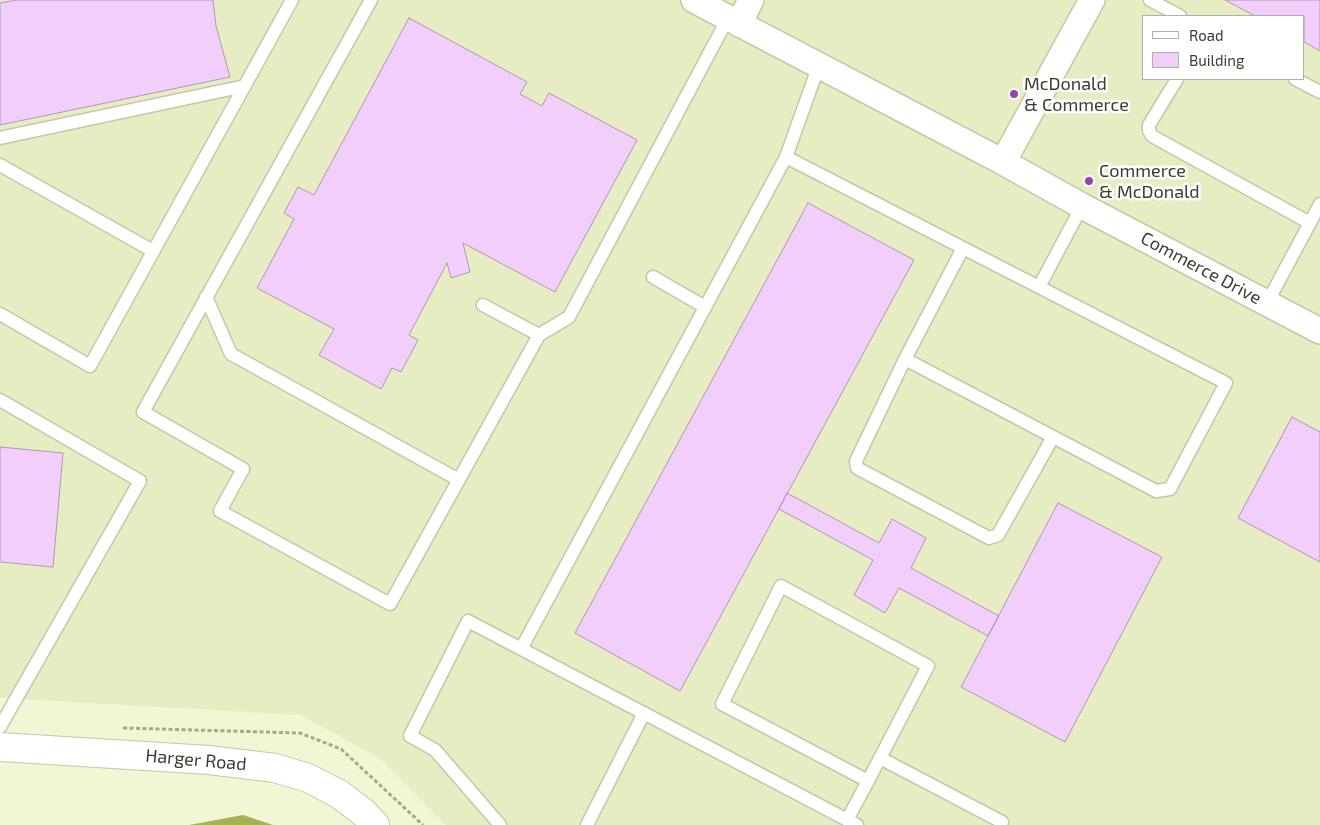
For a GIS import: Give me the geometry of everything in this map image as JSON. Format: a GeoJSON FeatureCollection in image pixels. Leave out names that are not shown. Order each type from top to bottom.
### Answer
{"type":"FeatureCollection","features":[{"type":"Feature","properties":{"kind":"street"},"geometry":{"type":"LineString","coordinates":[[694,0],[819,65]]}},
{"type":"Feature","properties":{"kind":"street"},"geometry":{"type":"LineString","coordinates":[[734,21],[751,0]]}},
{"type":"Feature","properties":{"kind":"street"},"geometry":{"type":"LineString","coordinates":[[1003,162],[1092,0]]}},
{"type":"Feature","properties":{"kind":"street","name":"Commerce Drive"},"geometry":{"type":"LineString","coordinates":[[819,65],[1320,331]]}},
{"type":"Feature","properties":{"kind":"street","name":"Harger Road"},"geometry":{"type":"LineString","coordinates":[[0,747],[209,760],[275,768],[308,778],[339,794],[364,813],[375,825]]}},
{"type":"Feature","properties":{"kind":"lane"},"geometry":{"type":"LineString","coordinates":[[0,314],[90,366],[292,0]]}},
{"type":"Feature","properties":{"kind":"lane"},"geometry":{"type":"LineString","coordinates":[[371,0],[143,412],[243,469],[220,511],[390,604],[539,336],[569,318],[734,21]]}},
{"type":"Feature","properties":{"kind":"lane"},"geometry":{"type":"LineString","coordinates":[[1150,0],[1178,15]]}},
{"type":"Feature","properties":{"kind":"lane"},"geometry":{"type":"LineString","coordinates":[[521,649],[786,157],[819,65]]}},
{"type":"Feature","properties":{"kind":"lane"},"geometry":{"type":"LineString","coordinates":[[1176,80],[1149,125],[1149,131],[1152,136],[1310,223]]}},
{"type":"Feature","properties":{"kind":"lane"},"geometry":{"type":"LineString","coordinates":[[1298,80],[1320,92]]}},
{"type":"Feature","properties":{"kind":"lane"},"geometry":{"type":"LineString","coordinates":[[0,138],[245,86]]}},
{"type":"Feature","properties":{"kind":"lane"},"geometry":{"type":"LineString","coordinates":[[786,157],[1226,383],[1170,489],[1156,492],[904,359]]}},
{"type":"Feature","properties":{"kind":"lane"},"geometry":{"type":"LineString","coordinates":[[0,165],[153,251]]}},
{"type":"Feature","properties":{"kind":"lane"},"geometry":{"type":"LineString","coordinates":[[1267,303],[1320,204]]}},
{"type":"Feature","properties":{"kind":"lane"},"geometry":{"type":"LineString","coordinates":[[1039,287],[1082,206]]}},
{"type":"Feature","properties":{"kind":"lane"},"geometry":{"type":"LineString","coordinates":[[963,248],[904,359],[856,461],[857,468],[989,538],[998,535],[1053,437]]}},
{"type":"Feature","properties":{"kind":"lane"},"geometry":{"type":"LineString","coordinates":[[653,277],[705,308]]}},
{"type":"Feature","properties":{"kind":"lane"},"geometry":{"type":"LineString","coordinates":[[206,297],[231,354],[459,480]]}},
{"type":"Feature","properties":{"kind":"lane"},"geometry":{"type":"LineString","coordinates":[[483,305],[539,336]]}},
{"type":"Feature","properties":{"kind":"lane"},"geometry":{"type":"LineString","coordinates":[[0,400],[140,481],[0,727]]}},
{"type":"Feature","properties":{"kind":"lane"},"geometry":{"type":"LineString","coordinates":[[500,825],[435,750],[410,736],[468,621],[852,822],[868,781],[928,666],[781,586],[722,704],[868,781]]}},
{"type":"Feature","properties":{"kind":"lane"},"geometry":{"type":"LineString","coordinates":[[587,825],[644,713]]}},
{"type":"Feature","properties":{"kind":"lane"},"geometry":{"type":"LineString","coordinates":[[880,758],[1002,822]]}},
{"type":"Feature","properties":{"kind":"shaded area"},"geometry":{"type":"Polygon","coordinates":[[[0,0],[1320,0],[1320,825],[446,825],[382,760],[301,715],[0,698],[0,0]]]}},
{"type":"Feature","properties":{"kind":"shaded area"},"geometry":{"type":"Polygon","coordinates":[[[243,815],[273,825],[189,825],[243,815]]]}},
{"type":"Feature","properties":{"kind":"building"},"geometry":{"type":"Polygon","coordinates":[[[16,0],[213,0],[216,26],[230,77],[0,125],[0,3],[16,0]]]}},
{"type":"Feature","properties":{"kind":"building"},"geometry":{"type":"Polygon","coordinates":[[[1225,0],[1320,0],[1320,51],[1305,43],[1305,15],[1253,15],[1225,0]]]}},
{"type":"Feature","properties":{"kind":"building"},"geometry":{"type":"Polygon","coordinates":[[[409,18],[527,82],[520,94],[542,106],[549,93],[637,140],[555,292],[463,243],[470,272],[451,278],[447,263],[409,335],[418,340],[401,372],[392,368],[381,389],[319,355],[334,329],[257,288],[294,219],[284,213],[298,187],[314,195],[409,18]]]}},
{"type":"Feature","properties":{"kind":"building"},"geometry":{"type":"Polygon","coordinates":[[[808,203],[914,260],[680,691],[575,633],[808,203]]]}},
{"type":"Feature","properties":{"kind":"building"},"geometry":{"type":"Polygon","coordinates":[[[1292,417],[1320,432],[1320,562],[1238,518],[1292,417]]]}},
{"type":"Feature","properties":{"kind":"building"},"geometry":{"type":"Polygon","coordinates":[[[0,447],[63,453],[53,567],[0,562],[0,447]]]}},
{"type":"Feature","properties":{"kind":"building"},"geometry":{"type":"Polygon","coordinates":[[[787,493],[879,543],[892,519],[926,538],[911,568],[999,616],[988,636],[899,588],[885,613],[854,595],[873,560],[779,509],[787,493]]]}},
{"type":"Feature","properties":{"kind":"building"},"geometry":{"type":"Polygon","coordinates":[[[1058,503],[1162,557],[1065,742],[961,687],[1058,503]]]}},
{"type":"Feature","properties":{"kind":"place","name":"McDonald & Commerce"},"geometry":{"type":"Point","coordinates":[1014,94]}},
{"type":"Feature","properties":{"kind":"place","name":"Commerce & McDonald"},"geometry":{"type":"Point","coordinates":[1089,181]}}]}
